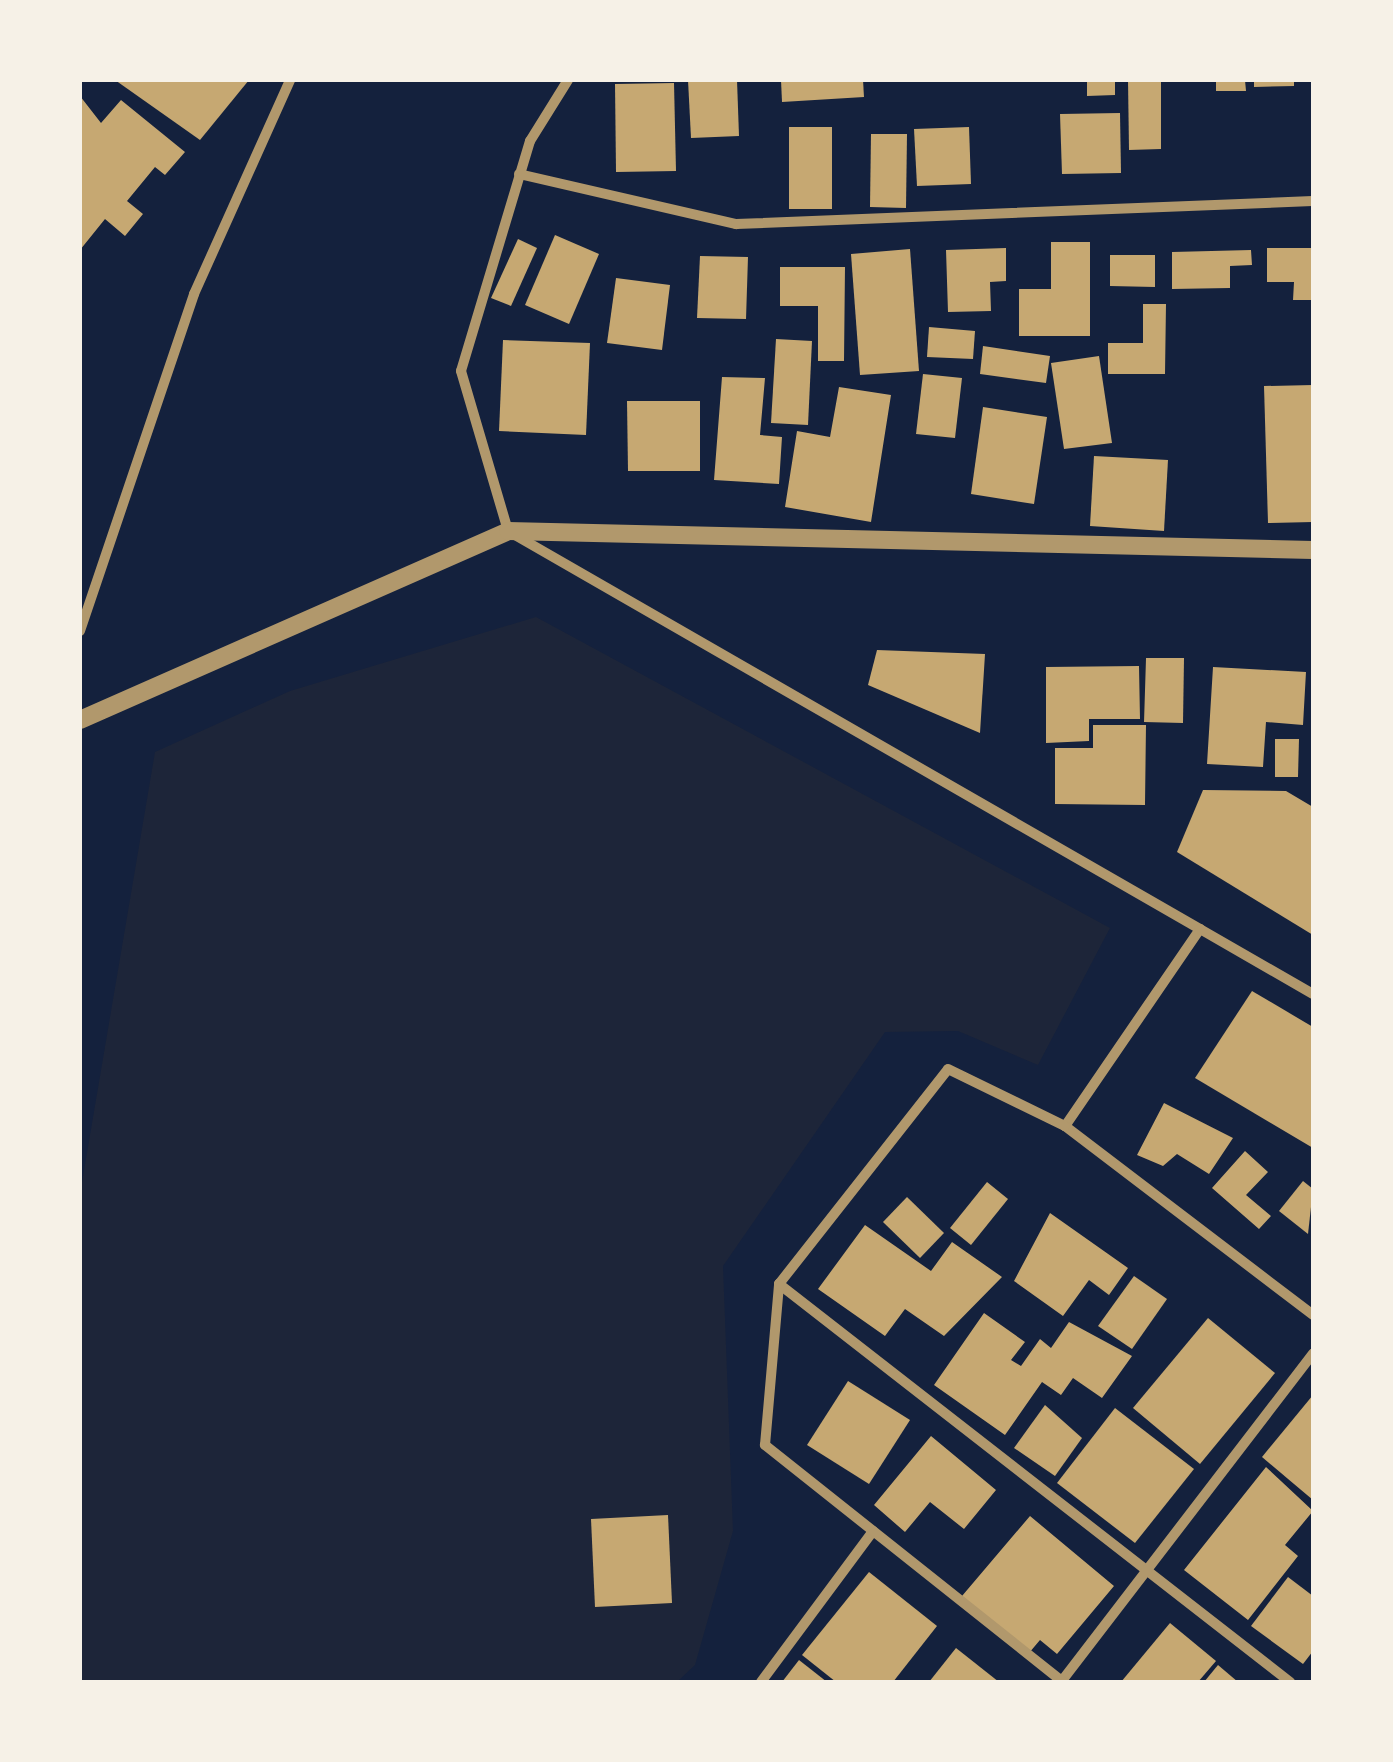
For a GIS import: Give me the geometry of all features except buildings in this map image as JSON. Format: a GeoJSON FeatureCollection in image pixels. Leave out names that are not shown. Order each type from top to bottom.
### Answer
{"type":"FeatureCollection","features":[{"type":"Feature","properties":{"kind":"street"},"geometry":{"type":"LineString","coordinates":[[80,631],[194,294],[290,80]]}},
{"type":"Feature","properties":{"kind":"street"},"geometry":{"type":"LineString","coordinates":[[568,80],[520,174],[461,371],[508,531],[1313,994]]}},
{"type":"Feature","properties":{"kind":"street"},"geometry":{"type":"LineString","coordinates":[[520,174],[736,224],[1313,201]]}},
{"type":"Feature","properties":{"kind":"street"},"geometry":{"type":"LineString","coordinates":[[80,720],[508,531],[1313,550]]}},
{"type":"Feature","properties":{"kind":"street"},"geometry":{"type":"LineString","coordinates":[[1065,1126],[1200,930]]}},
{"type":"Feature","properties":{"kind":"street"},"geometry":{"type":"LineString","coordinates":[[1313,1315],[1065,1126],[948,1068],[779,1284],[766,1444],[1062,1682],[1313,1352]]}},
{"type":"Feature","properties":{"kind":"street"},"geometry":{"type":"LineString","coordinates":[[779,1284],[1290,1682]]}},
{"type":"Feature","properties":{"kind":"street"},"geometry":{"type":"LineString","coordinates":[[761,1682],[873,1530]]}},
{"type":"Feature","properties":{"kind":"shaded area"},"geometry":{"type":"Polygon","coordinates":[[[536,617],[1110,928],[1038,1065],[958,1031],[885,1032],[723,1266],[733,1531],[695,1665],[677,1682],[80,1682],[80,1194],[155,752],[290,691],[536,617]]]}}]}
